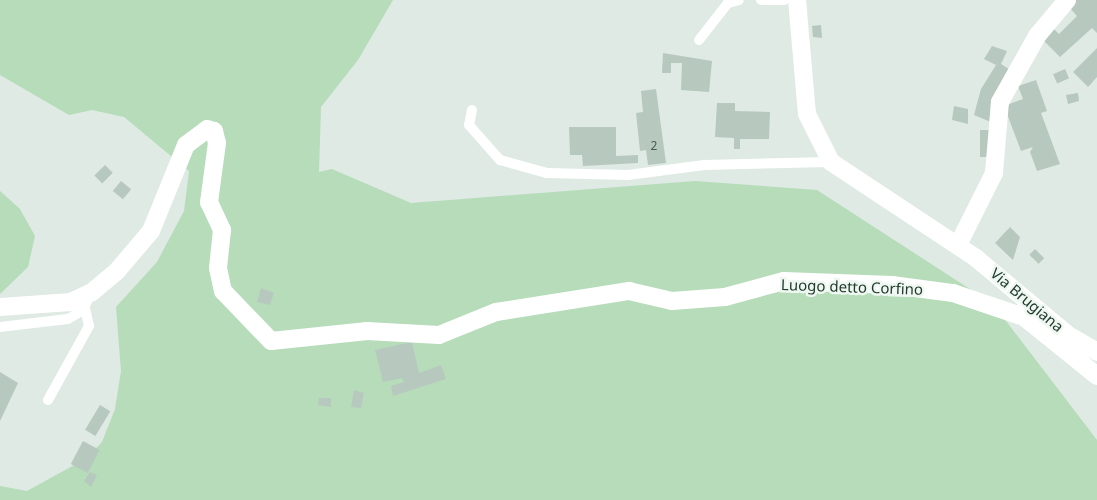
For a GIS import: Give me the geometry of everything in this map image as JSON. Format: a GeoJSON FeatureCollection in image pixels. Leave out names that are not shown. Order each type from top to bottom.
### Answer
{"type":"FeatureCollection","features":[{"type":"Feature","properties":{"kind":"street"},"geometry":{"type":"LineString","coordinates":[[797,0],[807,114],[831,162]]}},
{"type":"Feature","properties":{"kind":"street"},"geometry":{"type":"LineString","coordinates":[[958,245],[994,173],[1000,102],[1037,36],[1067,0]]}},
{"type":"Feature","properties":{"kind":"street","name":"Luogo detto Corfino"},"geometry":{"type":"LineString","coordinates":[[0,308],[37,308],[88,300],[138,250],[151,231],[186,145],[207,129],[214,131],[217,143],[208,202],[222,230],[218,268],[223,291],[271,341],[367,331],[440,335],[496,312],[629,291],[672,301],[724,297],[784,281],[892,285],[953,293],[1024,317],[1097,376]]}},
{"type":"Feature","properties":{"kind":"street","name":"Via Brugiana"},"geometry":{"type":"LineString","coordinates":[[831,162],[958,245],[1068,335],[1097,352]]}},
{"type":"Feature","properties":{"kind":"lane"},"geometry":{"type":"LineString","coordinates":[[699,40],[728,3],[739,0]]}},
{"type":"Feature","properties":{"kind":"lane"},"geometry":{"type":"LineString","coordinates":[[761,0],[784,0]]}},
{"type":"Feature","properties":{"kind":"lane"},"geometry":{"type":"LineString","coordinates":[[472,110],[469,125],[500,160],[547,173],[628,175],[704,165],[831,162]]}},
{"type":"Feature","properties":{"kind":"lane"},"geometry":{"type":"LineString","coordinates":[[0,327],[68,319],[88,300]]}},
{"type":"Feature","properties":{"kind":"lane"},"geometry":{"type":"LineString","coordinates":[[48,400],[89,326],[88,300]]}},
{"type":"Feature","properties":{"kind":"green space"},"geometry":{"type":"Polygon","coordinates":[[[0,0],[393,0],[358,60],[321,107],[319,172],[332,169],[411,203],[695,181],[817,190],[993,304],[1097,440],[1097,500],[0,500],[0,486],[27,491],[87,458],[102,442],[115,409],[121,371],[116,307],[157,262],[184,211],[189,171],[124,117],[92,110],[69,115],[0,75],[0,0]]]}},
{"type":"Feature","properties":{"kind":"green space"},"geometry":{"type":"Polygon","coordinates":[[[0,191],[20,209],[35,236],[28,267],[0,294],[0,191]]]}},
{"type":"Feature","properties":{"kind":"building"},"geometry":{"type":"Polygon","coordinates":[[[1076,0],[1097,0],[1097,33],[1092,28],[1060,57],[1041,38],[1052,27],[1059,34],[1077,16],[1069,7],[1076,0]]]}},
{"type":"Feature","properties":{"kind":"building"},"geometry":{"type":"Polygon","coordinates":[[[821,25],[822,38],[813,37],[812,26],[821,25]]]}},
{"type":"Feature","properties":{"kind":"building"},"geometry":{"type":"Polygon","coordinates":[[[992,46],[1007,51],[1001,64],[1012,71],[991,122],[974,115],[981,89],[996,65],[984,59],[992,46]]]}},
{"type":"Feature","properties":{"kind":"building"},"geometry":{"type":"Polygon","coordinates":[[[1097,48],[1097,77],[1088,87],[1073,72],[1097,48]]]}},
{"type":"Feature","properties":{"kind":"building"},"geometry":{"type":"Polygon","coordinates":[[[663,53],[712,61],[709,92],[681,90],[682,63],[671,63],[671,73],[662,73],[663,53]]]}},
{"type":"Feature","properties":{"kind":"building"},"geometry":{"type":"Polygon","coordinates":[[[1065,69],[1069,78],[1057,83],[1053,74],[1065,69]]]}},
{"type":"Feature","properties":{"kind":"building"},"geometry":{"type":"Polygon","coordinates":[[[1036,80],[1047,111],[1041,113],[1060,164],[1037,171],[1030,152],[1033,147],[1021,151],[1004,106],[1023,99],[1018,86],[1036,80]]]}},
{"type":"Feature","properties":{"kind":"building"},"geometry":{"type":"Polygon","coordinates":[[[656,89],[666,163],[648,165],[646,150],[640,151],[636,113],[643,112],[641,91],[656,89]]]}},
{"type":"Feature","properties":{"kind":"building"},"geometry":{"type":"Polygon","coordinates":[[[1078,93],[1079,101],[1068,104],[1066,95],[1078,93]]]}},
{"type":"Feature","properties":{"kind":"building"},"geometry":{"type":"Polygon","coordinates":[[[717,103],[735,103],[735,111],[770,112],[769,139],[740,139],[740,149],[734,149],[734,138],[715,137],[717,103]]]}},
{"type":"Feature","properties":{"kind":"building"},"geometry":{"type":"Polygon","coordinates":[[[954,106],[968,109],[968,124],[952,120],[954,106]]]}},
{"type":"Feature","properties":{"kind":"building"},"geometry":{"type":"Polygon","coordinates":[[[569,127],[616,127],[616,156],[638,155],[638,163],[583,166],[582,155],[570,155],[569,127]]]}},
{"type":"Feature","properties":{"kind":"building"},"geometry":{"type":"Polygon","coordinates":[[[980,130],[994,130],[994,157],[980,157],[980,130]]]}},
{"type":"Feature","properties":{"kind":"building"},"geometry":{"type":"Polygon","coordinates":[[[105,165],[113,173],[102,183],[94,176],[105,165]]]}},
{"type":"Feature","properties":{"kind":"building"},"geometry":{"type":"Polygon","coordinates":[[[121,181],[131,189],[123,199],[113,191],[121,181]]]}},
{"type":"Feature","properties":{"kind":"building"},"geometry":{"type":"Polygon","coordinates":[[[1010,227],[1020,237],[1013,260],[995,243],[1010,227]]]}},
{"type":"Feature","properties":{"kind":"building"},"geometry":{"type":"Polygon","coordinates":[[[1035,249],[1044,258],[1039,264],[1029,255],[1035,249]]]}},
{"type":"Feature","properties":{"kind":"building"},"geometry":{"type":"Polygon","coordinates":[[[261,288],[274,293],[270,305],[257,302],[261,288]]]}},
{"type":"Feature","properties":{"kind":"building"},"geometry":{"type":"Polygon","coordinates":[[[412,342],[419,373],[441,365],[446,379],[393,396],[391,386],[404,382],[402,378],[383,382],[375,350],[412,342]]]}},
{"type":"Feature","properties":{"kind":"building"},"geometry":{"type":"Polygon","coordinates":[[[0,372],[18,383],[0,421],[0,372]]]}},
{"type":"Feature","properties":{"kind":"building"},"geometry":{"type":"Polygon","coordinates":[[[354,390],[364,393],[361,408],[351,407],[354,390]]]}},
{"type":"Feature","properties":{"kind":"building"},"geometry":{"type":"Polygon","coordinates":[[[319,398],[331,398],[331,407],[318,405],[319,398]]]}},
{"type":"Feature","properties":{"kind":"building"},"geometry":{"type":"Polygon","coordinates":[[[100,405],[110,411],[95,436],[85,430],[100,405]]]}},
{"type":"Feature","properties":{"kind":"building"},"geometry":{"type":"Polygon","coordinates":[[[83,441],[100,450],[88,473],[71,464],[83,441]]]}},
{"type":"Feature","properties":{"kind":"building"},"geometry":{"type":"Polygon","coordinates":[[[90,472],[97,475],[91,487],[84,481],[90,472]]]}}]}
